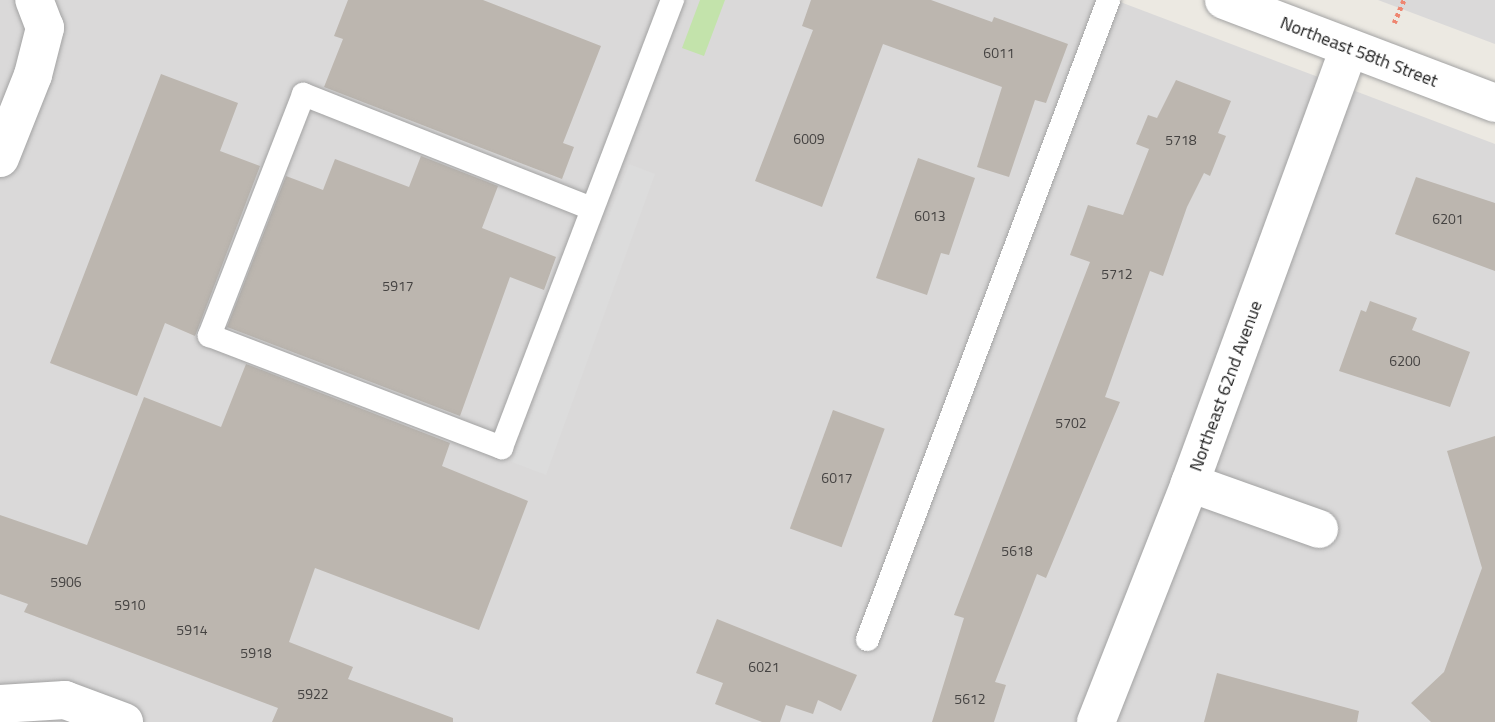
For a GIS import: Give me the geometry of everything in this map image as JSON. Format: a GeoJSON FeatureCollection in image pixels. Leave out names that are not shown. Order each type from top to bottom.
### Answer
{"type":"FeatureCollection","features":[{"type":"Feature","properties":{"kind":"street"},"geometry":{"type":"LineString","coordinates":[[0,158],[33,75],[45,28],[34,0]]}},
{"type":"Feature","properties":{"kind":"street","name":"Northeast 58th Street"},"geometry":{"type":"LineString","coordinates":[[1224,0],[1285,11],[1349,48],[1495,103]]}},
{"type":"Feature","properties":{"kind":"street","name":"Northeast 62nd Avenue"},"geometry":{"type":"LineString","coordinates":[[1096,722],[1190,483],[1349,48]]}},
{"type":"Feature","properties":{"kind":"street"},"geometry":{"type":"LineString","coordinates":[[1190,483],[1319,529]]}},
{"type":"Feature","properties":{"kind":"street"},"geometry":{"type":"LineString","coordinates":[[0,704],[65,699],[124,722]]}},
{"type":"Feature","properties":{"kind":"lane"},"geometry":{"type":"LineString","coordinates":[[591,208],[303,94],[209,335],[501,447],[672,0]]}},
{"type":"Feature","properties":{"kind":"lane"},"geometry":{"type":"LineString","coordinates":[[867,639],[1108,0]]}},
{"type":"Feature","properties":{"kind":"shaded area"},"geometry":{"type":"Polygon","coordinates":[[[0,0],[1115,0],[1495,144],[1495,722],[0,722],[0,0]]]}},
{"type":"Feature","properties":{"kind":"shaded area"},"geometry":{"type":"Polygon","coordinates":[[[1378,0],[1495,0],[1495,44],[1378,0]]]}},
{"type":"Feature","properties":{"kind":"shaded area"},"geometry":{"type":"Polygon","coordinates":[[[629,164],[655,174],[546,475],[512,462],[629,164]]]}},
{"type":"Feature","properties":{"kind":"green space"},"geometry":{"type":"Polygon","coordinates":[[[700,0],[725,0],[704,56],[682,48],[700,0]]]}},
{"type":"Feature","properties":{"kind":"building"},"geometry":{"type":"Polygon","coordinates":[[[348,0],[483,0],[601,46],[563,143],[574,147],[562,179],[324,87],[343,39],[334,36],[348,0]]]}},
{"type":"Feature","properties":{"kind":"building"},"geometry":{"type":"Polygon","coordinates":[[[811,0],[931,0],[992,22],[994,17],[1068,44],[1046,103],[1035,100],[1009,177],[977,167],[1002,87],[883,44],[822,207],[755,181],[813,30],[802,26],[811,0]]]}},
{"type":"Feature","properties":{"kind":"building"},"geometry":{"type":"Polygon","coordinates":[[[161,74],[238,103],[220,151],[260,166],[195,336],[165,323],[137,396],[50,363],[161,74]]]}},
{"type":"Feature","properties":{"kind":"building"},"geometry":{"type":"Polygon","coordinates":[[[1176,80],[1231,101],[1218,133],[1226,136],[1210,176],[1204,173],[1187,207],[1163,276],[1150,271],[1105,397],[1120,402],[1046,578],[1037,574],[995,682],[1006,685],[994,722],[932,722],[964,618],[954,615],[1090,262],[1070,255],[1088,205],[1123,215],[1149,149],[1136,144],[1148,115],[1157,118],[1176,80]]]}},
{"type":"Feature","properties":{"kind":"building"},"geometry":{"type":"Polygon","coordinates":[[[421,156],[498,186],[482,228],[556,257],[544,290],[510,277],[460,416],[227,327],[286,176],[323,190],[335,159],[409,187],[421,156]]]}},
{"type":"Feature","properties":{"kind":"building"},"geometry":{"type":"Polygon","coordinates":[[[918,158],[975,178],[949,255],[941,253],[927,295],[876,278],[918,158]]]}},
{"type":"Feature","properties":{"kind":"building"},"geometry":{"type":"Polygon","coordinates":[[[1416,177],[1495,203],[1495,271],[1395,234],[1416,177]]]}},
{"type":"Feature","properties":{"kind":"building"},"geometry":{"type":"Polygon","coordinates":[[[1370,301],[1417,318],[1412,330],[1470,352],[1450,407],[1339,371],[1361,310],[1366,312],[1370,301]]]}},
{"type":"Feature","properties":{"kind":"building"},"geometry":{"type":"Polygon","coordinates":[[[246,364],[450,443],[442,466],[528,501],[479,630],[315,568],[289,642],[353,667],[348,679],[453,718],[453,722],[272,722],[278,708],[24,612],[28,604],[0,594],[0,515],[87,545],[144,397],[221,427],[246,364]]]}},
{"type":"Feature","properties":{"kind":"building"},"geometry":{"type":"Polygon","coordinates":[[[833,410],[885,429],[842,547],[790,528],[833,410]]]}},
{"type":"Feature","properties":{"kind":"building"},"geometry":{"type":"Polygon","coordinates":[[[1495,436],[1495,722],[1431,722],[1411,703],[1444,672],[1482,568],[1447,451],[1495,436]]]}},
{"type":"Feature","properties":{"kind":"building"},"geometry":{"type":"Polygon","coordinates":[[[717,619],[857,675],[841,711],[818,700],[813,714],[786,705],[780,722],[762,722],[715,704],[723,683],[696,673],[717,619]]]}},
{"type":"Feature","properties":{"kind":"building"},"geometry":{"type":"Polygon","coordinates":[[[1217,673],[1359,711],[1357,722],[1204,722],[1217,673]]]}}]}
